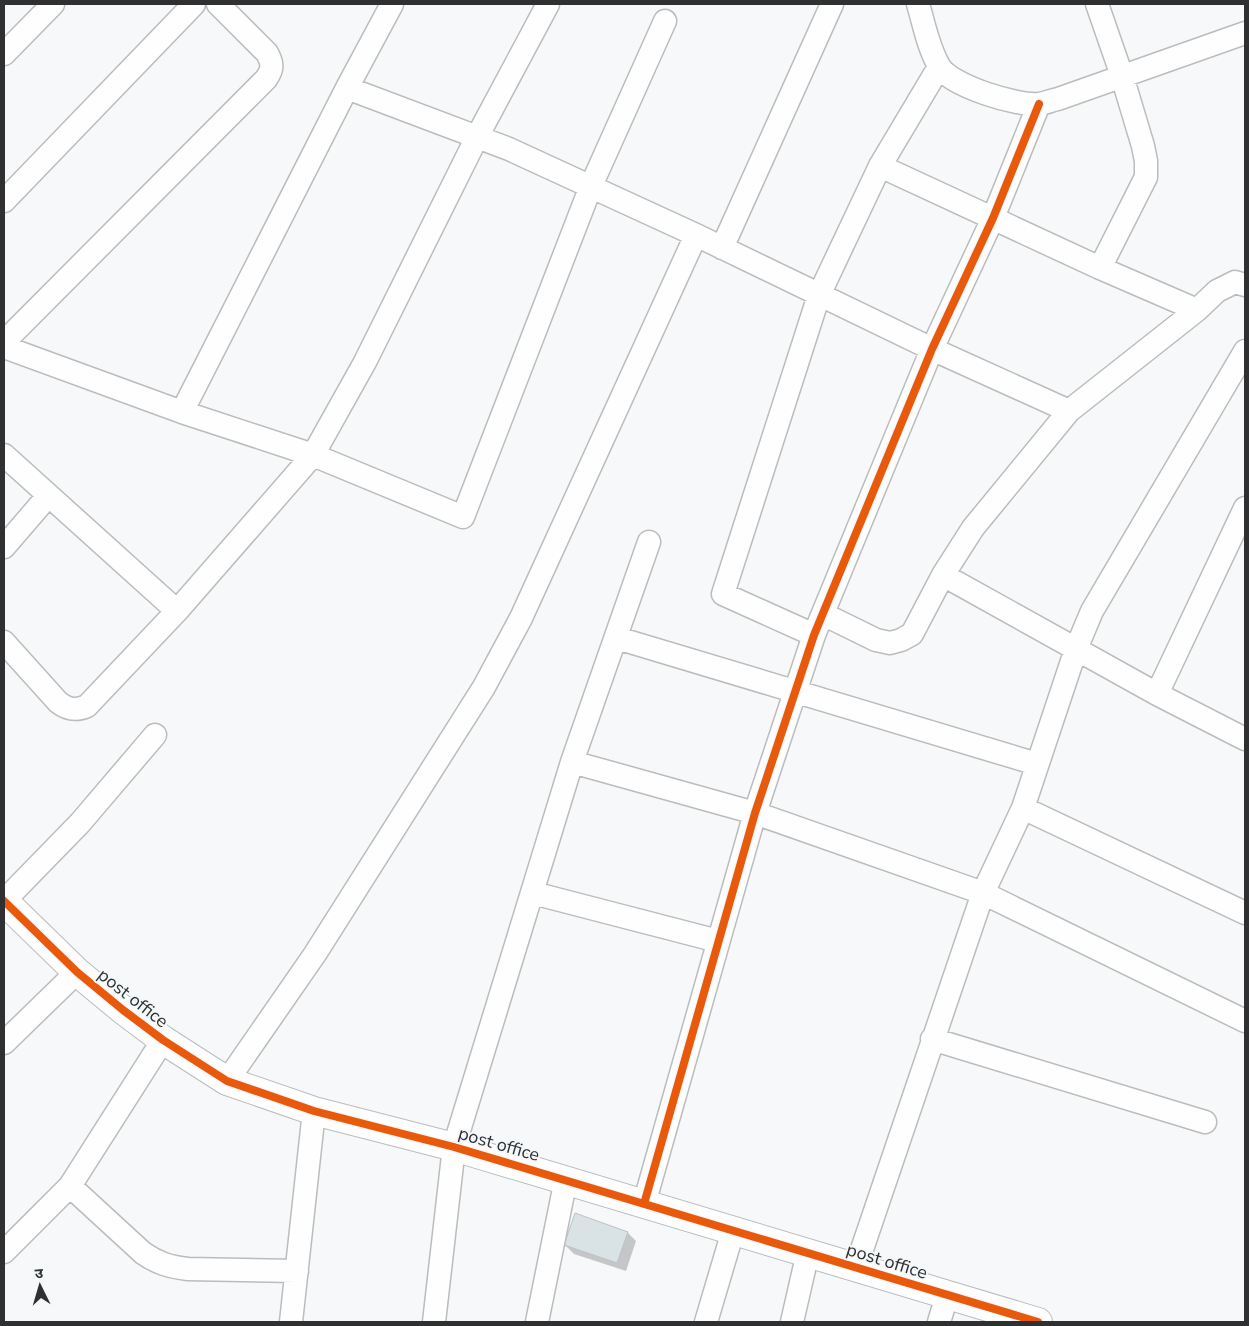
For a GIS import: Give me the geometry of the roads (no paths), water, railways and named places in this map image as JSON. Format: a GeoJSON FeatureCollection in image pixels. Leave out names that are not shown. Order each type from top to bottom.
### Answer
{"type":"FeatureCollection","features":[{"type":"Feature","properties":{"kind":"street"},"geometry":{"type":"LineString","coordinates":[[4,54],[53,4]]}},
{"type":"Feature","properties":{"kind":"street"},"geometry":{"type":"LineString","coordinates":[[4,201],[194,4]]}},
{"type":"Feature","properties":{"kind":"street"},"geometry":{"type":"LineString","coordinates":[[4,342],[266,79],[272,70],[271,61],[267,54],[218,4]]}},
{"type":"Feature","properties":{"kind":"street"},"geometry":{"type":"LineString","coordinates":[[182,412],[347,88],[392,4]]}},
{"type":"Feature","properties":{"kind":"street"},"geometry":{"type":"LineString","coordinates":[[4,642],[58,702],[65,707],[80,709],[87,706],[177,611],[313,455],[365,362],[477,137],[548,4]]}},
{"type":"Feature","properties":{"kind":"street"},"geometry":{"type":"LineString","coordinates":[[722,248],[832,4]]}},
{"type":"Feature","properties":{"kind":"street"},"geometry":{"type":"LineString","coordinates":[[918,4],[939,67],[951,79],[970,88],[1020,103],[1039,104],[1058,99],[1245,33]]}},
{"type":"Feature","properties":{"kind":"street"},"geometry":{"type":"LineString","coordinates":[[1097,4],[1122,76],[1146,162],[1146,177],[1100,268]]}},
{"type":"Feature","properties":{"kind":"street"},"geometry":{"type":"LineString","coordinates":[[4,348],[182,412],[313,455],[464,517],[591,186],[666,21]]}},
{"type":"Feature","properties":{"kind":"street"},"geometry":{"type":"LineString","coordinates":[[939,67],[880,166],[820,295],[723,594],[819,624],[890,643],[912,634],[942,575],[973,528],[1069,411],[1217,292],[1242,279]]}},
{"type":"Feature","properties":{"kind":"street"},"geometry":{"type":"LineString","coordinates":[[347,88],[509,149],[696,235],[932,349],[1069,411]]}},
{"type":"Feature","properties":{"kind":"street"},"geometry":{"type":"LineString","coordinates":[[644,1204],[755,812],[819,624],[932,349],[993,218],[1039,104]]}},
{"type":"Feature","properties":{"kind":"street"},"geometry":{"type":"LineString","coordinates":[[880,166],[1100,268],[1197,310]]}},
{"type":"Feature","properties":{"kind":"street"},"geometry":{"type":"LineString","coordinates":[[227,1081],[315,954],[484,687],[521,618],[696,235]]}},
{"type":"Feature","properties":{"kind":"street"},"geometry":{"type":"LineString","coordinates":[[856,1268],[983,893],[1023,808],[1076,649],[1092,611],[1245,351]]}},
{"type":"Feature","properties":{"kind":"street"},"geometry":{"type":"LineString","coordinates":[[4,455],[177,611]]}},
{"type":"Feature","properties":{"kind":"street"},"geometry":{"type":"LineString","coordinates":[[4,547],[48,496]]}},
{"type":"Feature","properties":{"kind":"street"},"geometry":{"type":"LineString","coordinates":[[1157,694],[1245,508]]}},
{"type":"Feature","properties":{"kind":"street"},"geometry":{"type":"LineString","coordinates":[[434,1322],[454,1147],[572,762],[650,542]]}},
{"type":"Feature","properties":{"kind":"street"},"geometry":{"type":"LineString","coordinates":[[942,575],[1157,694],[1245,739]]}},
{"type":"Feature","properties":{"kind":"street"},"geometry":{"type":"LineString","coordinates":[[617,638],[1037,764]]}},
{"type":"Feature","properties":{"kind":"street"},"geometry":{"type":"LineString","coordinates":[[4,901],[80,823],[155,735]]}},
{"type":"Feature","properties":{"kind":"street"},"geometry":{"type":"LineString","coordinates":[[572,762],[755,812],[983,893],[1245,1021]]}},
{"type":"Feature","properties":{"kind":"street"},"geometry":{"type":"LineString","coordinates":[[1023,808],[1245,913]]}},
{"type":"Feature","properties":{"kind":"street"},"geometry":{"type":"LineString","coordinates":[[533,893],[718,941]]}},
{"type":"Feature","properties":{"kind":"street","name":"post office"},"geometry":{"type":"LineString","coordinates":[[4,901],[77,972],[163,1040],[227,1081],[314,1111],[454,1147],[566,1179],[947,1296],[1038,1322]]}},
{"type":"Feature","properties":{"kind":"street"},"geometry":{"type":"LineString","coordinates":[[5,1039],[77,972]]}},
{"type":"Feature","properties":{"kind":"street"},"geometry":{"type":"LineString","coordinates":[[932,1039],[1205,1122]]}},
{"type":"Feature","properties":{"kind":"street"},"geometry":{"type":"LineString","coordinates":[[4,1252],[70,1186],[163,1040]]}},
{"type":"Feature","properties":{"kind":"street"},"geometry":{"type":"LineString","coordinates":[[291,1322],[314,1111]]}},
{"type":"Feature","properties":{"kind":"street"},"geometry":{"type":"LineString","coordinates":[[537,1322],[566,1179]]}},
{"type":"Feature","properties":{"kind":"street"},"geometry":{"type":"LineString","coordinates":[[70,1186],[143,1253],[162,1264],[188,1269],[297,1272]]}},
{"type":"Feature","properties":{"kind":"street"},"geometry":{"type":"LineString","coordinates":[[706,1322],[733,1231]]}},
{"type":"Feature","properties":{"kind":"street"},"geometry":{"type":"LineString","coordinates":[[792,1322],[808,1252]]}},
{"type":"Feature","properties":{"kind":"street"},"geometry":{"type":"LineString","coordinates":[[939,1322],[947,1296]]}}]}
